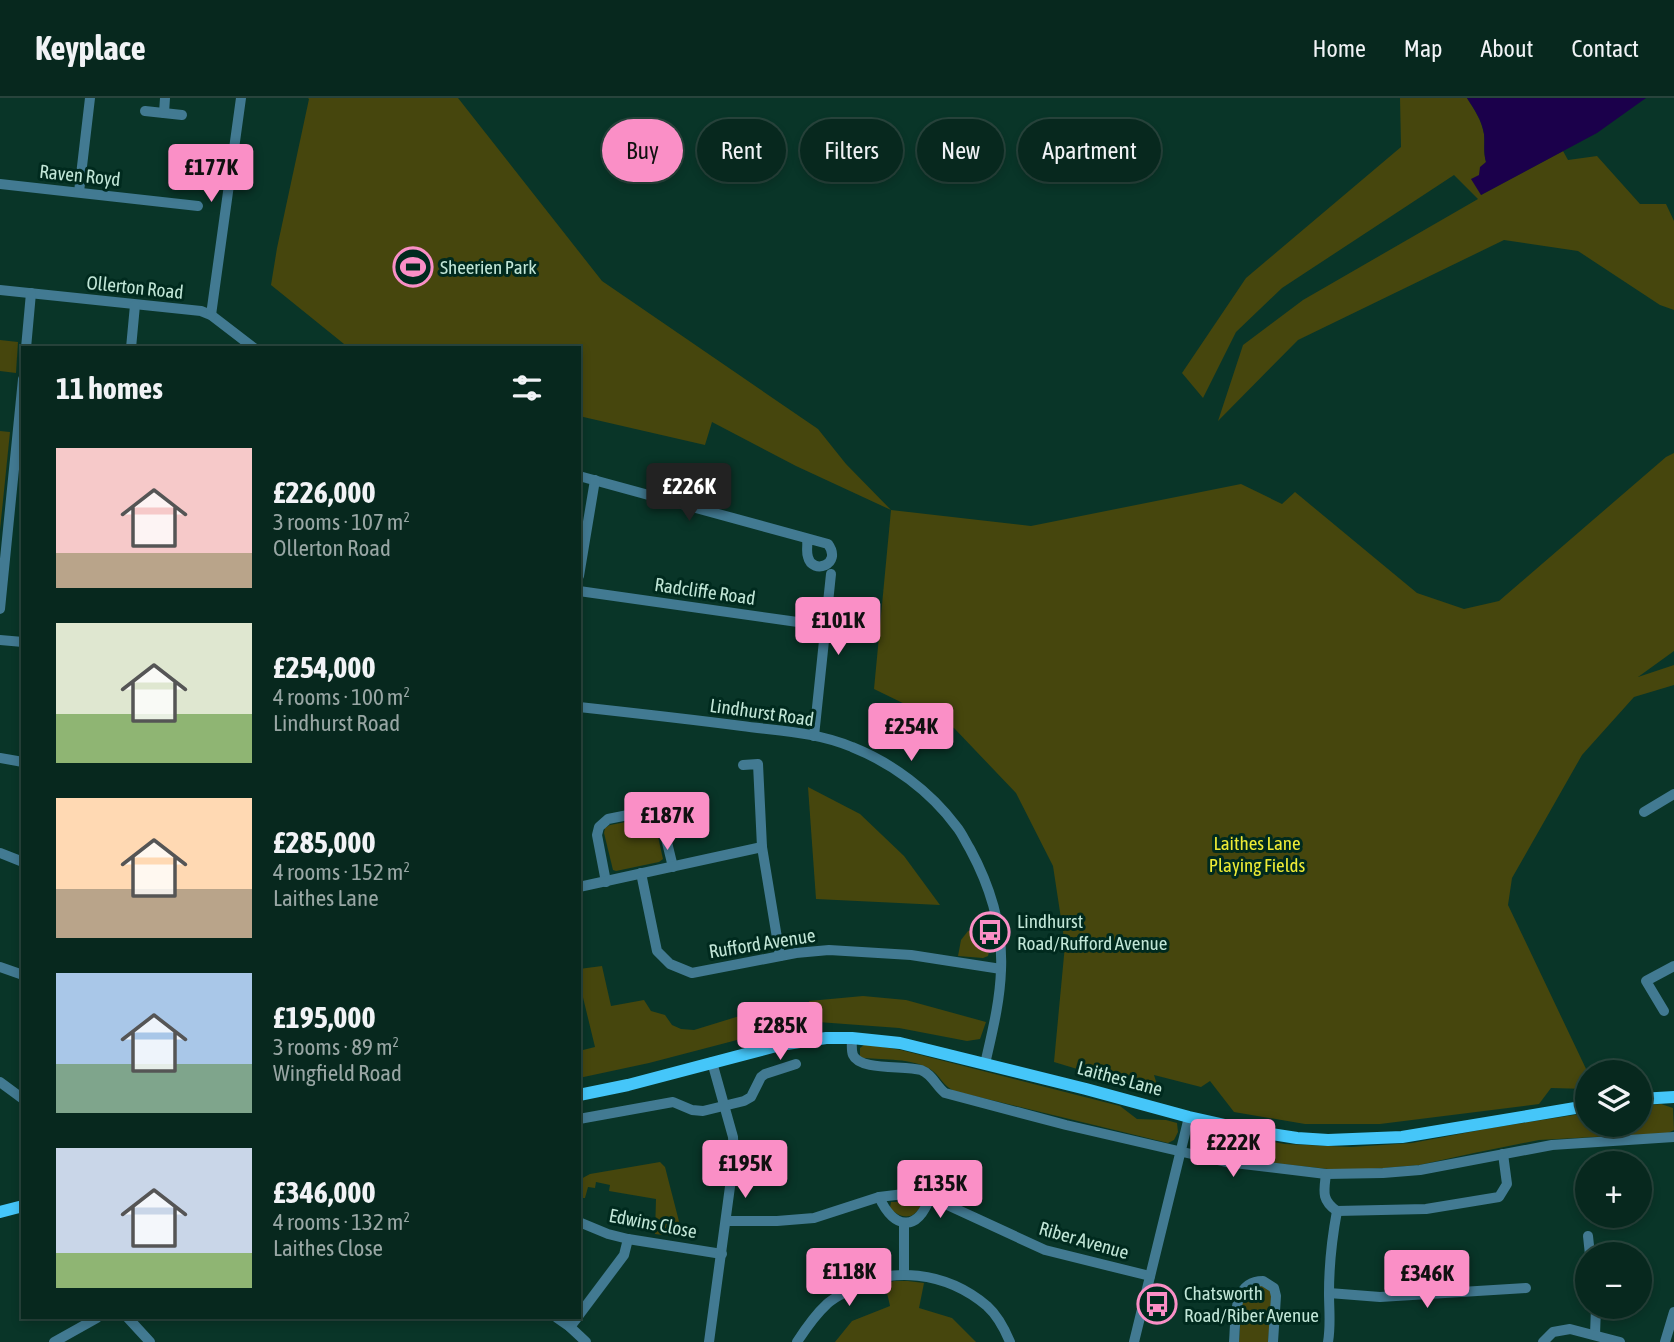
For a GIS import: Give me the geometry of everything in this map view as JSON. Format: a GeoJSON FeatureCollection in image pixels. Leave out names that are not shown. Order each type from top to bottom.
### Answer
{"type":"FeatureCollection","features":[{"type":"Feature","properties":{"kind":"main road","name":"Laithes Lane"},"geometry":{"type":"LineString","coordinates":[[581,1095],[799,1041],[852,1038],[900,1043],[1189,1116],[1252,1131],[1297,1138],[1352,1140],[1411,1136],[1575,1109]]}},
{"type":"Feature","properties":{"kind":"main road"},"geometry":{"type":"LineString","coordinates":[[1652,1098],[1674,1097]]}},
{"type":"Feature","properties":{"kind":"main road"},"geometry":{"type":"LineString","coordinates":[[0,1212],[21,1207]]}},
{"type":"Feature","properties":{"kind":"street"},"geometry":{"type":"LineString","coordinates":[[79,192],[90,98]]}},
{"type":"Feature","properties":{"kind":"street"},"geometry":{"type":"LineString","coordinates":[[164,113],[165,98]]}},
{"type":"Feature","properties":{"kind":"street"},"geometry":{"type":"LineString","coordinates":[[211,315],[242,98]]}},
{"type":"Feature","properties":{"kind":"street"},"geometry":{"type":"LineString","coordinates":[[145,111],[182,116]]}},
{"type":"Feature","properties":{"kind":"street","name":"Raven Royd"},"geometry":{"type":"LineString","coordinates":[[0,184],[198,206]]}},
{"type":"Feature","properties":{"kind":"street","name":"Ollerton Road"},"geometry":{"type":"LineString","coordinates":[[0,290],[201,311],[211,315],[251,346]]}},
{"type":"Feature","properties":{"kind":"street"},"geometry":{"type":"LineString","coordinates":[[26,346],[31,293]]}},
{"type":"Feature","properties":{"kind":"street"},"geometry":{"type":"LineString","coordinates":[[131,346],[135,305]]}},
{"type":"Feature","properties":{"kind":"street"},"geometry":{"type":"LineString","coordinates":[[0,609],[21,399]]}},
{"type":"Feature","properties":{"kind":"street"},"geometry":{"type":"LineString","coordinates":[[581,476],[807,540]]}},
{"type":"Feature","properties":{"kind":"street"},"geometry":{"type":"LineString","coordinates":[[581,564],[595,480]]}},
{"type":"Feature","properties":{"kind":"street"},"geometry":{"type":"LineString","coordinates":[[814,736],[831,574]]}},
{"type":"Feature","properties":{"kind":"street","name":"Radcliffe Road"},"geometry":{"type":"LineString","coordinates":[[581,591],[826,626]]}},
{"type":"Feature","properties":{"kind":"street"},"geometry":{"type":"LineString","coordinates":[[0,640],[21,642]]}},
{"type":"Feature","properties":{"kind":"street","name":"Lindhurst Road"},"geometry":{"type":"LineString","coordinates":[[581,707],[803,733],[851,746],[891,767],[925,792],[959,828],[990,894],[998,923],[1001,969],[996,1013],[985,1064]]}},
{"type":"Feature","properties":{"kind":"street"},"geometry":{"type":"LineString","coordinates":[[0,758],[21,762]]}},
{"type":"Feature","properties":{"kind":"street"},"geometry":{"type":"LineString","coordinates":[[743,765],[758,764],[762,847],[780,956]]}},
{"type":"Feature","properties":{"kind":"street"},"geometry":{"type":"LineString","coordinates":[[1644,813],[1674,794]]}},
{"type":"Feature","properties":{"kind":"street"},"geometry":{"type":"LineString","coordinates":[[606,882],[597,835],[599,827],[608,819],[648,811],[658,815],[673,867]]}},
{"type":"Feature","properties":{"kind":"street"},"geometry":{"type":"LineString","coordinates":[[581,887],[762,847]]}},
{"type":"Feature","properties":{"kind":"street"},"geometry":{"type":"LineString","coordinates":[[0,853],[21,861]]}},
{"type":"Feature","properties":{"kind":"street","name":"Rufford Avenue"},"geometry":{"type":"LineString","coordinates":[[641,873],[657,951],[670,964],[692,973],[780,956],[829,950],[958,961],[1001,969]]}},
{"type":"Feature","properties":{"kind":"street"},"geometry":{"type":"LineString","coordinates":[[1664,1011],[1646,981],[1674,966]]}},
{"type":"Feature","properties":{"kind":"street"},"geometry":{"type":"LineString","coordinates":[[0,967],[21,974]]}},
{"type":"Feature","properties":{"kind":"street"},"geometry":{"type":"LineString","coordinates":[[852,1038],[852,1052],[859,1063],[923,1071],[945,1093],[1226,1162],[1326,1174],[1383,1173],[1420,1170],[1552,1145],[1674,1137]]}},
{"type":"Feature","properties":{"kind":"street"},"geometry":{"type":"LineString","coordinates":[[709,1342],[734,1157],[733,1137],[712,1062]]}},
{"type":"Feature","properties":{"kind":"street"},"geometry":{"type":"LineString","coordinates":[[581,1119],[673,1102],[697,1112],[744,1101],[751,1097],[765,1074],[796,1064]]}},
{"type":"Feature","properties":{"kind":"street"},"geometry":{"type":"LineString","coordinates":[[0,1082],[21,1098]]}},
{"type":"Feature","properties":{"kind":"street"},"geometry":{"type":"LineString","coordinates":[[1134,1342],[1189,1116]]}},
{"type":"Feature","properties":{"kind":"street"},"geometry":{"type":"LineString","coordinates":[[1326,1174],[1326,1201],[1337,1211],[1426,1209],[1499,1197],[1507,1184],[1503,1154]]}},
{"type":"Feature","properties":{"kind":"street","name":"Riber Avenue"},"geometry":{"type":"LineString","coordinates":[[726,1220],[777,1221],[814,1218],[878,1197],[904,1194],[930,1197],[1045,1250],[1150,1276]]}},
{"type":"Feature","properties":{"kind":"street"},"geometry":{"type":"LineString","coordinates":[[878,1197],[886,1212],[904,1223],[915,1220],[925,1212],[930,1197]]}},
{"type":"Feature","properties":{"kind":"street"},"geometry":{"type":"LineString","coordinates":[[1328,1342],[1331,1324],[1331,1248],[1337,1211]]}},
{"type":"Feature","properties":{"kind":"street","name":"Edwins Close"},"geometry":{"type":"LineString","coordinates":[[581,1223],[628,1239],[722,1254]]}},
{"type":"Feature","properties":{"kind":"street"},"geometry":{"type":"LineString","coordinates":[[904,1223],[904,1274]]}},
{"type":"Feature","properties":{"kind":"street"},"geometry":{"type":"LineString","coordinates":[[1588,1237],[1589,1242]]}},
{"type":"Feature","properties":{"kind":"street"},"geometry":{"type":"LineString","coordinates":[[581,1312],[624,1255],[628,1239]]}},
{"type":"Feature","properties":{"kind":"street"},"geometry":{"type":"LineString","coordinates":[[797,1342],[828,1302],[855,1286],[883,1276],[904,1274],[935,1278],[964,1291],[988,1307],[1006,1331],[1010,1342]]}},
{"type":"Feature","properties":{"kind":"street"},"geometry":{"type":"LineString","coordinates":[[1234,1342],[1239,1296],[1249,1283],[1263,1280],[1274,1288],[1276,1296],[1273,1342]]}},
{"type":"Feature","properties":{"kind":"street"},"geometry":{"type":"LineString","coordinates":[[1329,1293],[1380,1297],[1526,1287]]}},
{"type":"Feature","properties":{"kind":"street"},"geometry":{"type":"LineString","coordinates":[[1665,1342],[1674,1312]]}},
{"type":"Feature","properties":{"kind":"street"},"geometry":{"type":"LineString","coordinates":[[54,1342],[95,1319]]}},
{"type":"Feature","properties":{"kind":"street"},"geometry":{"type":"LineString","coordinates":[[129,1319],[150,1342]]}},
{"type":"Feature","properties":{"kind":"street"},"geometry":{"type":"LineString","coordinates":[[1595,1335],[1596,1319]]}},
{"type":"Feature","properties":{"kind":"street"},"geometry":{"type":"LineString","coordinates":[[575,1320],[586,1342]]}},
{"type":"Feature","properties":{"kind":"street"},"geometry":{"type":"LineString","coordinates":[[1543,1342],[1559,1329],[1570,1329],[1620,1342]]}},
{"type":"Feature","properties":{"kind":"green space","name":"Sheerien Park"},"geometry":{"type":"Polygon","coordinates":[[[458,98],[602,281],[818,429],[846,464],[891,510],[796,466],[712,422],[705,445],[581,416],[581,346],[347,346],[271,285],[309,99],[458,98]]]}},
{"type":"Feature","properties":{"kind":"green space"},"geometry":{"type":"Polygon","coordinates":[[[1400,98],[1467,98],[1480,120],[1484,134],[1486,162],[1479,175],[1481,195],[1563,151],[1568,160],[1597,156],[1640,204],[1666,204],[1674,221],[1674,310],[1660,305],[1578,251],[1504,240],[1298,340],[1218,421],[1243,345],[1303,300],[1478,199],[1454,175],[1282,288],[1236,332],[1203,398],[1182,373],[1246,278],[1401,147],[1400,98]]]}},
{"type":"Feature","properties":{"kind":"green space"},"geometry":{"type":"Polygon","coordinates":[[[0,340],[18,342],[16,373],[0,371],[0,340]]]}},
{"type":"Feature","properties":{"kind":"green space"},"geometry":{"type":"Polygon","coordinates":[[[0,431],[10,432],[0,530],[0,431]]]}},
{"type":"Feature","properties":{"kind":"green space","name":"Laithes Lane Playing Fields"},"geometry":{"type":"Polygon","coordinates":[[[1674,453],[1674,651],[1638,677],[1674,665],[1674,685],[1634,697],[1582,755],[1512,878],[1508,905],[1582,1060],[1575,1060],[1575,1089],[1551,1088],[1539,1104],[1380,1124],[1305,1124],[1234,1112],[1210,1081],[1201,1087],[1154,1075],[1160,1094],[1054,1062],[1065,945],[1053,866],[1016,793],[954,728],[874,689],[891,510],[1031,526],[1241,484],[1282,504],[1295,492],[1417,593],[1464,609],[1499,601],[1666,457],[1674,453]]]}},
{"type":"Feature","properties":{"kind":"green space"},"geometry":{"type":"Polygon","coordinates":[[[808,787],[860,814],[904,856],[940,905],[816,899],[808,787]]]}},
{"type":"Feature","properties":{"kind":"green space"},"geometry":{"type":"Polygon","coordinates":[[[647,818],[655,823],[663,859],[613,870],[605,828],[647,818]]]}},
{"type":"Feature","properties":{"kind":"green space"},"geometry":{"type":"Polygon","coordinates":[[[988,926],[991,944],[988,956],[958,956],[961,940],[968,931],[988,926]]]}},
{"type":"Feature","properties":{"kind":"green space"},"geometry":{"type":"Polygon","coordinates":[[[602,966],[611,1006],[644,1000],[651,1011],[665,1015],[672,1025],[681,1029],[694,1030],[772,1006],[799,1006],[802,1023],[788,1028],[751,1029],[737,1040],[581,1078],[581,1050],[595,1047],[581,989],[581,969],[602,966]]]}},
{"type":"Feature","properties":{"kind":"green space"},"geometry":{"type":"Polygon","coordinates":[[[863,996],[906,1000],[986,1022],[980,1039],[967,1041],[899,1028],[818,1022],[809,1001],[863,996]]]}},
{"type":"Feature","properties":{"kind":"green space"},"geometry":{"type":"Polygon","coordinates":[[[865,1044],[901,1050],[1120,1106],[1137,1119],[1177,1123],[1178,1132],[1174,1140],[1168,1143],[954,1091],[923,1065],[860,1057],[860,1048],[865,1044]]]}},
{"type":"Feature","properties":{"kind":"green space"},"geometry":{"type":"Polygon","coordinates":[[[1661,1104],[1673,1108],[1674,1130],[1652,1134],[1652,1105],[1661,1104]]]}},
{"type":"Feature","properties":{"kind":"green space"},"geometry":{"type":"Polygon","coordinates":[[[1575,1115],[1575,1137],[1594,1137],[1539,1140],[1419,1165],[1372,1169],[1328,1169],[1247,1160],[1195,1150],[1193,1147],[1197,1132],[1203,1130],[1285,1144],[1351,1147],[1412,1143],[1575,1115]]]}},
{"type":"Feature","properties":{"kind":"green space"},"geometry":{"type":"Polygon","coordinates":[[[660,1162],[665,1167],[682,1233],[680,1237],[655,1234],[656,1199],[609,1191],[610,1185],[596,1182],[595,1188],[588,1187],[585,1198],[581,1198],[581,1179],[590,1174],[660,1162]]]}},
{"type":"Feature","properties":{"kind":"green space"},"geometry":{"type":"Polygon","coordinates":[[[891,1202],[919,1202],[921,1206],[911,1216],[904,1216],[890,1208],[891,1202]]]}},
{"type":"Feature","properties":{"kind":"green space"},"geometry":{"type":"Polygon","coordinates":[[[894,1281],[924,1283],[919,1308],[952,1318],[976,1342],[835,1342],[852,1321],[890,1306],[885,1284],[894,1281]]]}},
{"type":"Feature","properties":{"kind":"green space"},"geometry":{"type":"Polygon","coordinates":[[[1259,1284],[1270,1291],[1272,1298],[1268,1342],[1239,1342],[1242,1299],[1245,1291],[1259,1284]]]}},
{"type":"Feature","properties":{"kind":"shaded area"},"geometry":{"type":"Polygon","coordinates":[[[1467,98],[1646,98],[1597,133],[1481,195],[1471,179],[1479,175],[1480,167],[1486,162],[1484,134],[1480,119],[1467,98]]]}},
{"type":"Feature","properties":{"kind":"place","name":"Sheerien Park"},"geometry":{"type":"Point","coordinates":[413,267]}},
{"type":"Feature","properties":{"kind":"place","name":"Lindhurst Road/Rufford Avenue"},"geometry":{"type":"Point","coordinates":[990,932]}},
{"type":"Feature","properties":{"kind":"place","name":"Chatsworth Road/Riber Avenue"},"geometry":{"type":"Point","coordinates":[1157,1304]}}]}
